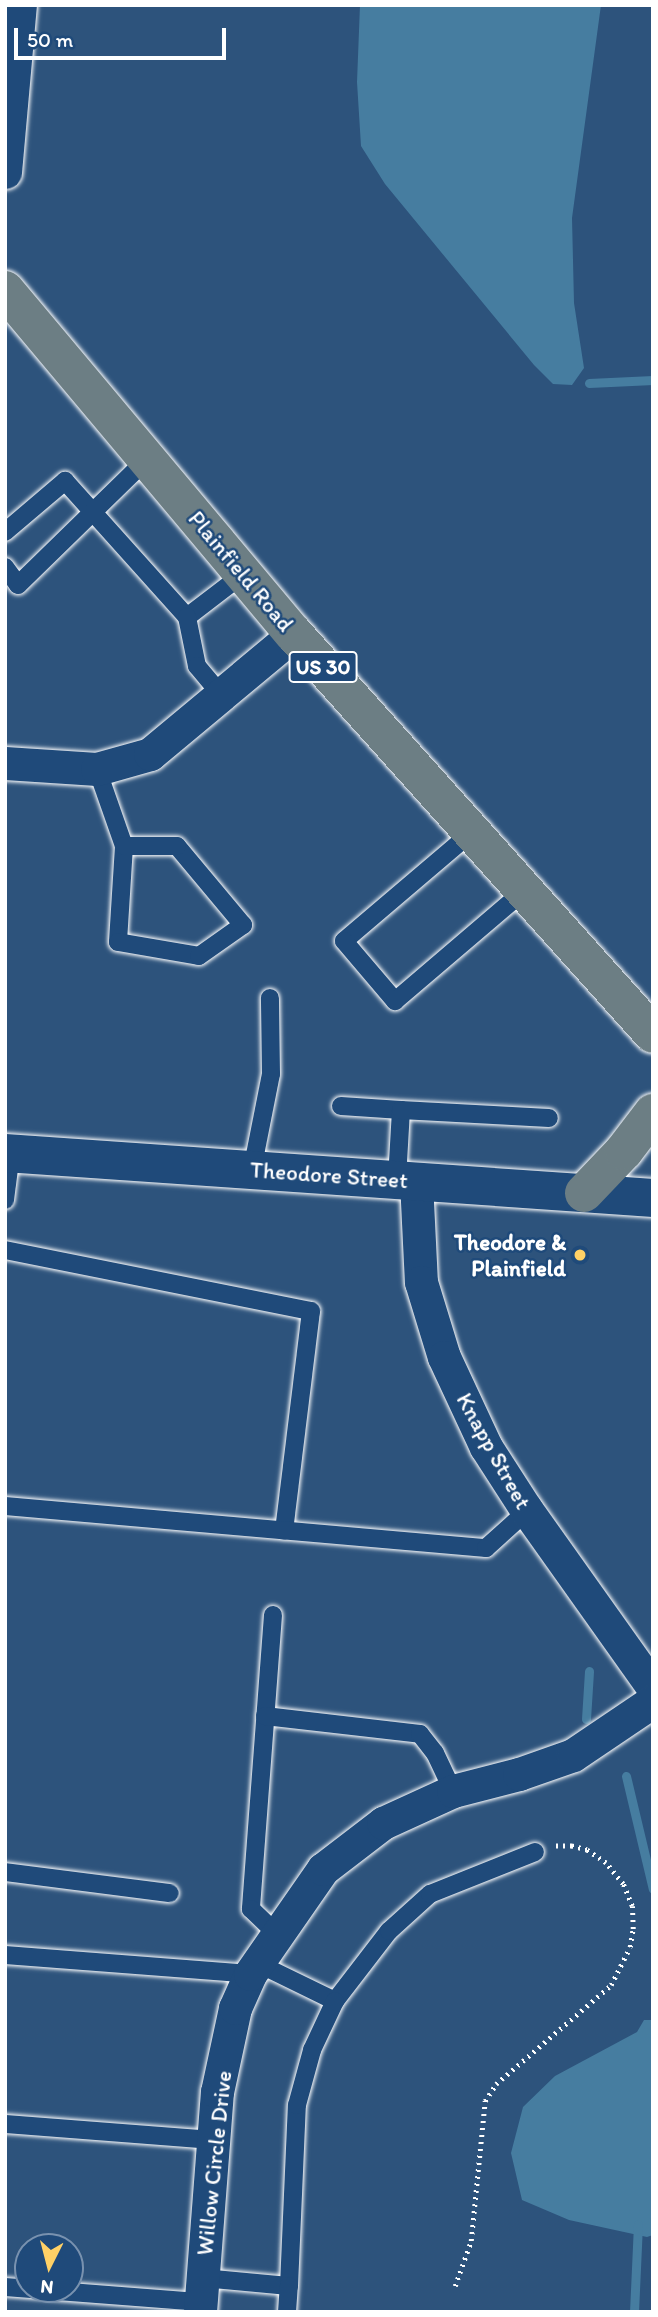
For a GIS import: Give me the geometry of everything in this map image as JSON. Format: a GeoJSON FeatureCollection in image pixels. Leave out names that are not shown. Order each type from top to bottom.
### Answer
{"type":"FeatureCollection","features":[{"type":"Feature","properties":{"kind":"main road","name":"Plainfield Road"},"geometry":{"type":"LineString","coordinates":[[8,298],[295,634],[653,1034]]}},
{"type":"Feature","properties":{"kind":"main road"},"geometry":{"type":"LineString","coordinates":[[584,1193],[653,1114]]}},
{"type":"Feature","properties":{"kind":"main road","name":"Theodore Street"},"geometry":{"type":"LineString","coordinates":[[8,1153],[653,1198]]}},
{"type":"Feature","properties":{"kind":"street"},"geometry":{"type":"LineString","coordinates":[[5,172],[20,5]]}},
{"type":"Feature","properties":{"kind":"street"},"geometry":{"type":"LineString","coordinates":[[5,763],[97,769],[150,754],[295,634]]}},
{"type":"Feature","properties":{"kind":"street","name":"Knapp Street"},"geometry":{"type":"LineString","coordinates":[[407,1181],[421,1282],[444,1357],[486,1447],[527,1511],[653,1688]]}},
{"type":"Feature","properties":{"kind":"street","name":"Willow Circle Drive"},"geometry":{"type":"LineString","coordinates":[[201,2297],[217,2092],[234,2008],[276,1933],[323,1869],[383,1823],[453,1791],[519,1774],[573,1755],[653,1701]]}},
{"type":"Feature","properties":{"kind":"lane"},"geometry":{"type":"LineString","coordinates":[[5,567],[18,585],[147,459]]}},
{"type":"Feature","properties":{"kind":"lane"},"geometry":{"type":"LineString","coordinates":[[5,532],[65,481],[94,510],[187,617],[197,666],[221,695]]}},
{"type":"Feature","properties":{"kind":"lane"},"geometry":{"type":"LineString","coordinates":[[187,617],[243,573]]}},
{"type":"Feature","properties":{"kind":"lane"},"geometry":{"type":"LineString","coordinates":[[97,769],[124,846],[118,942],[199,956],[243,925],[177,846],[124,846]]}},
{"type":"Feature","properties":{"kind":"lane"},"geometry":{"type":"LineString","coordinates":[[472,832],[344,941],[395,1001],[524,891]]}},
{"type":"Feature","properties":{"kind":"lane"},"geometry":{"type":"LineString","coordinates":[[252,1170],[271,1074],[270,998]]}},
{"type":"Feature","properties":{"kind":"lane"},"geometry":{"type":"LineString","coordinates":[[341,1107],[549,1118]]}},
{"type":"Feature","properties":{"kind":"lane"},"geometry":{"type":"LineString","coordinates":[[401,1110],[407,1181]]}},
{"type":"Feature","properties":{"kind":"lane"},"geometry":{"type":"LineString","coordinates":[[5,1200],[8,1153]]}},
{"type":"Feature","properties":{"kind":"lane"},"geometry":{"type":"LineString","coordinates":[[5,1250],[311,1311],[284,1530]]}},
{"type":"Feature","properties":{"kind":"lane"},"geometry":{"type":"LineString","coordinates":[[5,1506],[486,1548],[527,1511]]}},
{"type":"Feature","properties":{"kind":"lane"},"geometry":{"type":"LineString","coordinates":[[273,1615],[251,1909],[276,1933]]}},
{"type":"Feature","properties":{"kind":"lane"},"geometry":{"type":"LineString","coordinates":[[265,1716],[420,1734],[435,1754],[453,1791]]}},
{"type":"Feature","properties":{"kind":"lane"},"geometry":{"type":"LineString","coordinates":[[287,2312],[297,2105],[313,2050],[335,2001],[389,1931],[430,1894],[542,1849]]}},
{"type":"Feature","properties":{"kind":"lane"},"geometry":{"type":"LineString","coordinates":[[5,1872],[170,1893]]}},
{"type":"Feature","properties":{"kind":"lane"},"geometry":{"type":"LineString","coordinates":[[5,1955],[254,1968],[335,2001]]}},
{"type":"Feature","properties":{"kind":"lane"},"geometry":{"type":"LineString","coordinates":[[5,2124],[213,2140]]}},
{"type":"Feature","properties":{"kind":"lane"},"geometry":{"type":"LineString","coordinates":[[5,2287],[201,2297],[289,2286]]}},
{"type":"Feature","properties":{"kind":"path"},"geometry":{"type":"LineString","coordinates":[[455,2286],[471,2241],[485,2101],[496,2084],[611,1985],[630,1947],[633,1929],[632,1906],[623,1884],[606,1863],[587,1850],[572,1846],[542,1849]]}},
{"type":"Feature","properties":{"kind":"water"},"geometry":{"type":"Polygon","coordinates":[[[360,5],[601,5],[572,218],[574,303],[584,368],[572,385],[553,384],[534,365],[385,184],[361,146],[357,82],[360,5]]]}},
{"type":"Feature","properties":{"kind":"water"},"geometry":{"type":"Polygon","coordinates":[[[644,2020],[653,2020],[653,2235],[647,2237],[569,2220],[522,2200],[511,2153],[523,2107],[555,2076],[637,2032],[644,2020]]]}},
{"type":"Feature","properties":{"kind":"waterway"},"geometry":{"type":"LineString","coordinates":[[589,383],[653,380]]}},
{"type":"Feature","properties":{"kind":"waterway"},"geometry":{"type":"LineString","coordinates":[[586,1719],[589,1671]]}},
{"type":"Feature","properties":{"kind":"waterway"},"geometry":{"type":"LineString","coordinates":[[626,1776],[653,1889]]}},
{"type":"Feature","properties":{"kind":"waterway"},"geometry":{"type":"LineString","coordinates":[[634,2312],[638,2224]]}},
{"type":"Feature","properties":{"kind":"place","name":"Theodore & Plainfield"},"geometry":{"type":"Point","coordinates":[580,1255]}}]}
